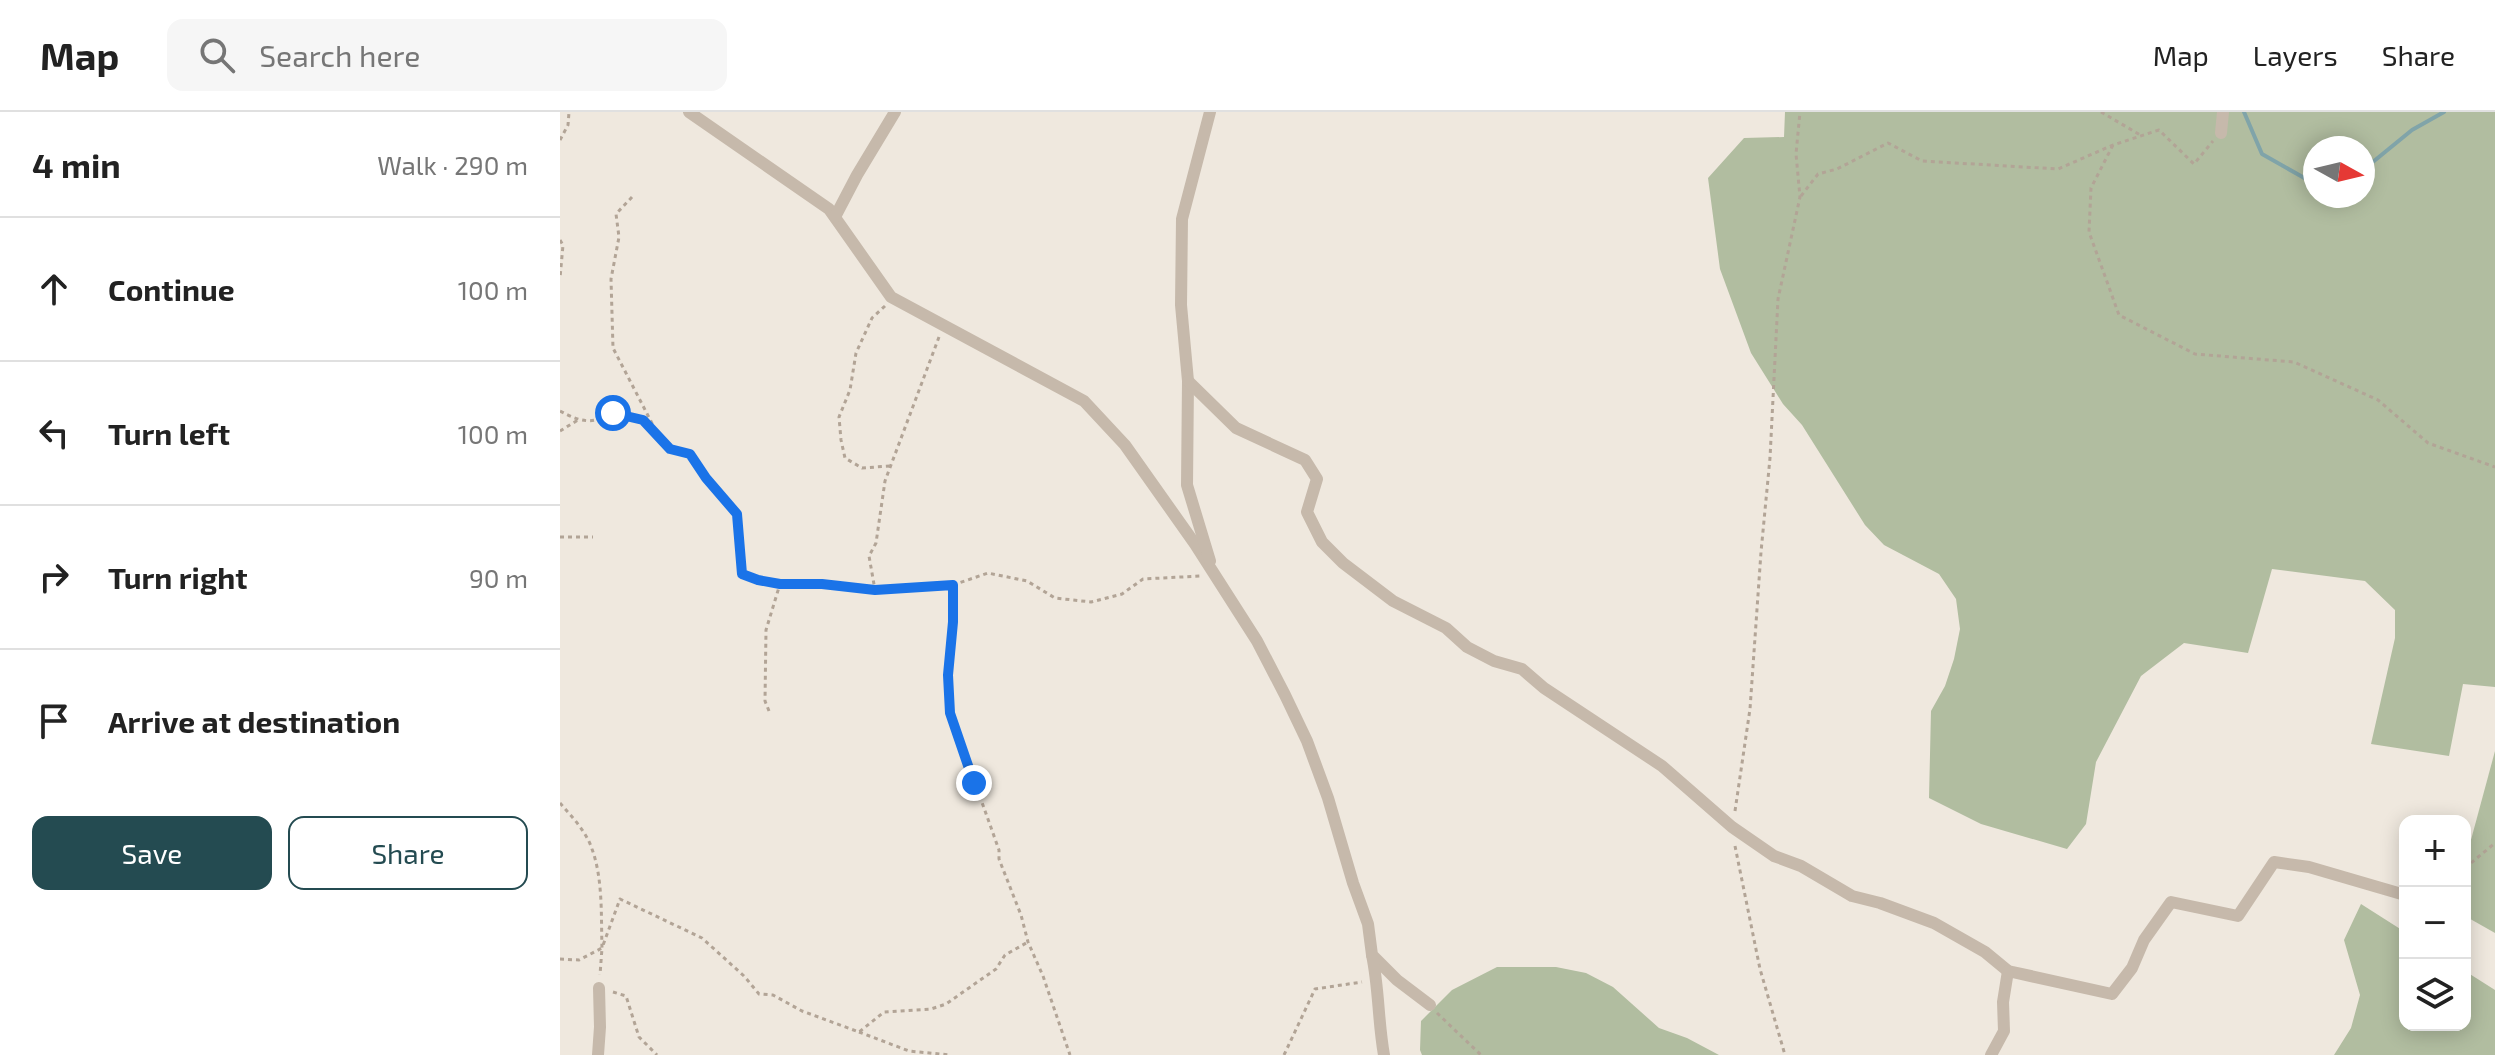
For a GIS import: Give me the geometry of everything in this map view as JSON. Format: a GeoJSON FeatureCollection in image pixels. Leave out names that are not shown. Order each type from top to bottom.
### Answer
{"type":"FeatureCollection","features":[{"type":"Feature","properties":{"kind":"street"},"geometry":{"type":"LineString","coordinates":[[689,112],[829,209],[891,297],[1084,401],[1125,445],[1257,641],[1307,741],[1368,924],[1384,1055]]}},
{"type":"Feature","properties":{"kind":"street"},"geometry":{"type":"LineString","coordinates":[[835,217],[895,112]]}},
{"type":"Feature","properties":{"kind":"street"},"geometry":{"type":"LineString","coordinates":[[1210,112],[1182,219],[1181,305],[1188,381],[1187,485],[1215,575]]}},
{"type":"Feature","properties":{"kind":"street"},"geometry":{"type":"LineString","coordinates":[[2221,133],[2223,112]]}},
{"type":"Feature","properties":{"kind":"street"},"geometry":{"type":"LineString","coordinates":[[1188,381],[1236,428],[1305,460],[1317,479],[1307,512],[1322,542],[1343,563],[1393,601],[1446,628],[1467,647],[1494,661],[1522,669],[1556,696],[1662,766],[1732,827],[1774,856],[1801,866],[1852,896],[1934,923],[1985,952],[2008,971],[2112,994],[2132,968],[2144,940],[2171,902],[2238,916],[2274,862],[2309,867],[2399,893]]}},
{"type":"Feature","properties":{"kind":"street"},"geometry":{"type":"LineString","coordinates":[[1372,955],[1397,980],[1430,1005]]}},
{"type":"Feature","properties":{"kind":"street"},"geometry":{"type":"LineString","coordinates":[[1991,1055],[2004,1031],[2003,1002],[2008,971]]}},
{"type":"Feature","properties":{"kind":"street"},"geometry":{"type":"LineString","coordinates":[[598,1055],[599,988]]}},
{"type":"Feature","properties":{"kind":"path"},"geometry":{"type":"LineString","coordinates":[[560,140],[568,125],[569,112]]}},
{"type":"Feature","properties":{"kind":"path"},"geometry":{"type":"LineString","coordinates":[[1785,1055],[1760,969],[1732,827],[1750,709],[1770,458],[1778,299],[1800,197],[1796,154],[1800,112]]}},
{"type":"Feature","properties":{"kind":"path"},"geometry":{"type":"LineString","coordinates":[[2101,112],[2142,136]]}},
{"type":"Feature","properties":{"kind":"path"},"geometry":{"type":"LineString","coordinates":[[1800,197],[1818,174],[1837,169],[1888,143],[1922,161],[2058,169],[2113,145],[2159,130],[2194,164],[2221,133]]}},
{"type":"Feature","properties":{"kind":"path"},"geometry":{"type":"LineString","coordinates":[[2113,145],[2091,188],[2089,232],[2119,315],[2195,354],[2294,362],[2378,400],[2428,443],[2495,467]]}},
{"type":"Feature","properties":{"kind":"path"},"geometry":{"type":"LineString","coordinates":[[632,197],[616,214],[619,237],[611,279],[613,348],[660,438]]}},
{"type":"Feature","properties":{"kind":"path"},"geometry":{"type":"LineString","coordinates":[[560,240],[563,245],[560,278]]}},
{"type":"Feature","properties":{"kind":"path"},"geometry":{"type":"LineString","coordinates":[[890,466],[862,468],[845,458],[839,417],[850,390],[856,353],[872,318],[891,297]]}},
{"type":"Feature","properties":{"kind":"path"},"geometry":{"type":"LineString","coordinates":[[875,590],[869,556],[876,543],[885,481],[942,326]]}},
{"type":"Feature","properties":{"kind":"path"},"geometry":{"type":"LineString","coordinates":[[560,411],[578,420],[598,421],[613,413],[643,420],[670,449],[690,454],[737,514],[742,574],[758,580],[875,590],[953,585],[988,573],[1027,581],[1055,598],[1091,602],[1122,594],[1143,579],[1215,575]]}},
{"type":"Feature","properties":{"kind":"path"},"geometry":{"type":"LineString","coordinates":[[560,431],[578,420]]}},
{"type":"Feature","properties":{"kind":"path"},"geometry":{"type":"LineString","coordinates":[[560,537],[593,537]]}},
{"type":"Feature","properties":{"kind":"path"},"geometry":{"type":"LineString","coordinates":[[769,711],[765,701],[766,630],[780,584]]}},
{"type":"Feature","properties":{"kind":"path"},"geometry":{"type":"LineString","coordinates":[[953,585],[948,675],[950,713],[1070,1055]]}},
{"type":"Feature","properties":{"kind":"path"},"geometry":{"type":"LineString","coordinates":[[560,803],[578,824],[592,848],[599,881],[602,948],[620,899],[702,938],[759,994],[773,995],[802,1011],[909,1051],[950,1055]]}},
{"type":"Feature","properties":{"kind":"path"},"geometry":{"type":"LineString","coordinates":[[2471,863],[2495,843]]}},
{"type":"Feature","properties":{"kind":"path"},"geometry":{"type":"LineString","coordinates":[[859,1032],[884,1012],[931,1009],[946,1004],[996,969],[1005,955],[1028,942]]}},
{"type":"Feature","properties":{"kind":"path"},"geometry":{"type":"LineString","coordinates":[[1284,1055],[1315,989],[1377,979]]}},
{"type":"Feature","properties":{"kind":"path"},"geometry":{"type":"LineString","coordinates":[[1430,1005],[1481,1055]]}},
{"type":"Feature","properties":{"kind":"green space"},"geometry":{"type":"Polygon","coordinates":[[[1785,112],[2495,112],[2495,687],[2463,684],[2449,756],[2371,744],[2395,638],[2395,610],[2365,581],[2272,569],[2248,653],[2184,643],[2141,676],[2096,762],[2086,824],[2067,849],[1981,824],[1929,798],[1931,711],[1945,686],[1954,659],[1960,629],[1956,599],[1939,574],[1884,545],[1865,525],[1802,425],[1783,404],[1751,353],[1720,269],[1708,178],[1744,138],[1784,137],[1785,112]]]}},
{"type":"Feature","properties":{"kind":"green space"},"geometry":{"type":"Polygon","coordinates":[[[2495,751],[2495,933],[2471,919],[2471,840],[2495,751]]]}},
{"type":"Feature","properties":{"kind":"green space"},"geometry":{"type":"Polygon","coordinates":[[[2361,904],[2399,928],[2399,1031],[2471,1031],[2471,975],[2495,990],[2495,1055],[2334,1055],[2351,1028],[2360,995],[2344,940],[2361,904]]]}},
{"type":"Feature","properties":{"kind":"green space"},"geometry":{"type":"Polygon","coordinates":[[[1497,967],[1556,967],[1586,973],[1613,987],[1659,1028],[1719,1055],[1422,1055],[1421,1021],[1452,990],[1497,967]]]}},
{"type":"Feature","properties":{"kind":"waterway"},"geometry":{"type":"LineString","coordinates":[[2244,112],[2262,154],[2303,177]]}},
{"type":"Feature","properties":{"kind":"waterway"},"geometry":{"type":"LineString","coordinates":[[2375,160],[2412,130],[2444,112]]}},
{"type":"Feature","properties":{"kind":"route"},"geometry":{"type":"LineString","coordinates":[[613,413],[643,420],[670,449],[690,454],[737,514],[742,574],[780,584],[822,584],[875,590],[953,585],[948,675],[950,713],[974,783]]}}]}
